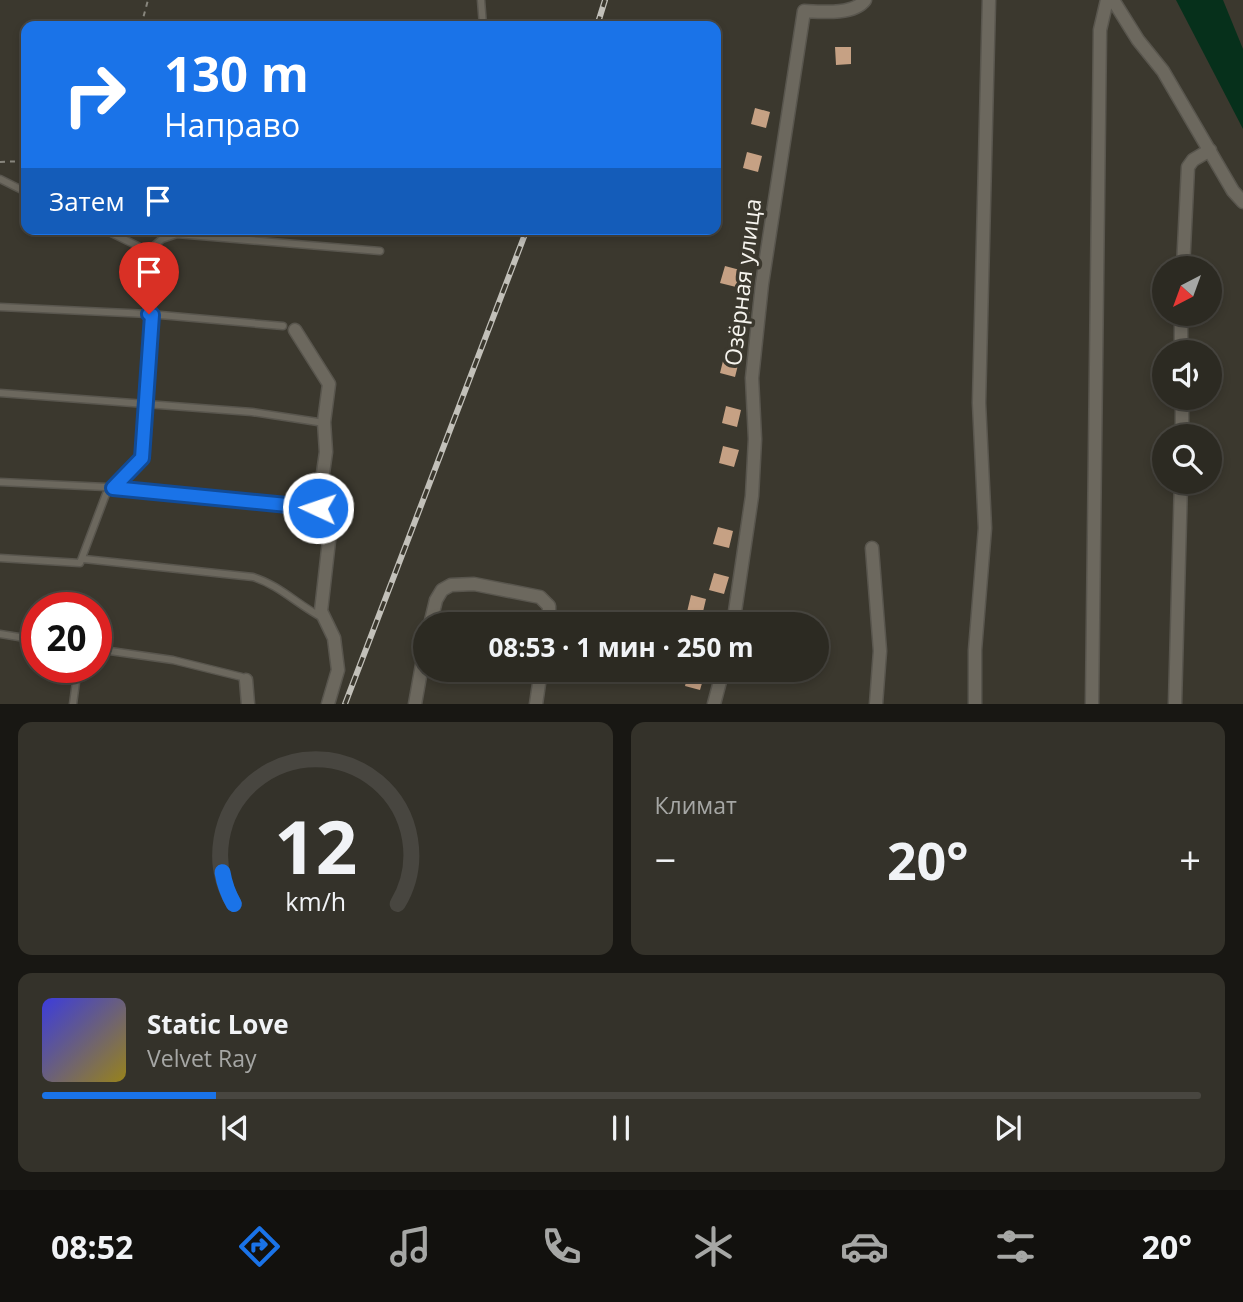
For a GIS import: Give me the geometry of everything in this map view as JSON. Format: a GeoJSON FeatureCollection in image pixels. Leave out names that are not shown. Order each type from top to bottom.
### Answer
{"type":"FeatureCollection","features":[{"type":"Feature","properties":{"kind":"street","name":"Озёрная улица"},"geometry":{"type":"LineString","coordinates":[[735,612],[748,534],[755,465],[752,378],[762,284],[803,6],[852,9],[865,0]]}},
{"type":"Feature","properties":{"kind":"street"},"geometry":{"type":"LineString","coordinates":[[975,704],[975,650],[985,528],[979,403],[989,0]]}},
{"type":"Feature","properties":{"kind":"street"},"geometry":{"type":"LineString","coordinates":[[1093,704],[1100,30],[1107,0]]}},
{"type":"Feature","properties":{"kind":"street"},"geometry":{"type":"LineString","coordinates":[[1113,0],[1138,40],[1163,71],[1233,191],[1243,202]]}},
{"type":"Feature","properties":{"kind":"street"},"geometry":{"type":"LineString","coordinates":[[1184,256],[1188,167],[1193,160],[1210,150]]}},
{"type":"Feature","properties":{"kind":"street"},"geometry":{"type":"LineString","coordinates":[[289,328],[328,384],[324,422],[326,452],[318,508],[330,532],[322,601],[325,618],[334,638],[338,670],[328,704]]}},
{"type":"Feature","properties":{"kind":"street"},"geometry":{"type":"LineString","coordinates":[[1175,704],[1181,494]]}},
{"type":"Feature","properties":{"kind":"street"},"geometry":{"type":"LineString","coordinates":[[872,548],[880,651],[876,704]]}},
{"type":"Feature","properties":{"kind":"street"},"geometry":{"type":"LineString","coordinates":[[433,612],[442,590],[461,584],[540,597],[549,606],[549,612]]}},
{"type":"Feature","properties":{"kind":"street"},"geometry":{"type":"LineString","coordinates":[[244,678],[248,704]]}},
{"type":"Feature","properties":{"kind":"street"},"geometry":{"type":"LineString","coordinates":[[415,704],[419,682]]}},
{"type":"Feature","properties":{"kind":"street"},"geometry":{"type":"LineString","coordinates":[[536,704],[539,682]]}},
{"type":"Feature","properties":{"kind":"street"},"geometry":{"type":"LineString","coordinates":[[715,704],[720,682]]}},
{"type":"Feature","properties":{"kind":"lane"},"geometry":{"type":"LineString","coordinates":[[481,0],[483,21]]}},
{"type":"Feature","properties":{"kind":"lane"},"geometry":{"type":"LineString","coordinates":[[0,179],[21,190]]}},
{"type":"Feature","properties":{"kind":"lane"},"geometry":{"type":"LineString","coordinates":[[83,559],[106,494],[142,458],[148,403],[155,263],[148,251],[115,235]]}},
{"type":"Feature","properties":{"kind":"lane"},"geometry":{"type":"LineString","coordinates":[[148,251],[162,239],[174,235]]}},
{"type":"Feature","properties":{"kind":"lane"},"geometry":{"type":"LineString","coordinates":[[189,235],[380,251]]}},
{"type":"Feature","properties":{"kind":"lane"},"geometry":{"type":"LineString","coordinates":[[0,307],[152,315],[289,328]]}},
{"type":"Feature","properties":{"kind":"lane"},"geometry":{"type":"LineString","coordinates":[[0,393],[252,412],[318,422]]}},
{"type":"Feature","properties":{"kind":"lane"},"geometry":{"type":"LineString","coordinates":[[0,482],[113,488],[318,508]]}},
{"type":"Feature","properties":{"kind":"lane"},"geometry":{"type":"LineString","coordinates":[[0,558],[73,563],[83,559],[253,577],[270,583],[303,608],[325,618]]}},
{"type":"Feature","properties":{"kind":"lane"},"geometry":{"type":"LineString","coordinates":[[0,634],[21,637]]}},
{"type":"Feature","properties":{"kind":"lane"},"geometry":{"type":"LineString","coordinates":[[112,651],[173,660],[244,678]]}},
{"type":"Feature","properties":{"kind":"lane"},"geometry":{"type":"LineString","coordinates":[[73,704],[76,683]]}},
{"type":"Feature","properties":{"kind":"path"},"geometry":{"type":"LineString","coordinates":[[142,21],[148,0]]}},
{"type":"Feature","properties":{"kind":"path"},"geometry":{"type":"LineString","coordinates":[[0,162],[21,161]]}},
{"type":"Feature","properties":{"kind":"shaded area"},"geometry":{"type":"Polygon","coordinates":[[[1176,0],[1223,0],[1243,49],[1243,129],[1176,0]]]}},
{"type":"Feature","properties":{"kind":"building"},"geometry":{"type":"Polygon","coordinates":[[[835,47],[851,47],[851,64],[836,65],[835,47]]]}},
{"type":"Feature","properties":{"kind":"building"},"geometry":{"type":"Polygon","coordinates":[[[755,108],[770,112],[766,128],[751,124],[755,108]]]}},
{"type":"Feature","properties":{"kind":"building"},"geometry":{"type":"Polygon","coordinates":[[[747,152],[762,156],[758,172],[743,168],[747,152]]]}},
{"type":"Feature","properties":{"kind":"building"},"geometry":{"type":"Polygon","coordinates":[[[725,266],[740,270],[736,287],[720,283],[725,266]]]}},
{"type":"Feature","properties":{"kind":"building"},"geometry":{"type":"Polygon","coordinates":[[[735,308],[750,311],[746,328],[731,324],[735,308]]]}},
{"type":"Feature","properties":{"kind":"building"},"geometry":{"type":"Polygon","coordinates":[[[724,357],[739,361],[735,377],[720,373],[724,357]]]}},
{"type":"Feature","properties":{"kind":"building"},"geometry":{"type":"Polygon","coordinates":[[[726,406],[741,410],[737,427],[722,423],[726,406]]]}},
{"type":"Feature","properties":{"kind":"building"},"geometry":{"type":"Polygon","coordinates":[[[723,446],[739,450],[734,467],[719,463],[723,446]]]}},
{"type":"Feature","properties":{"kind":"building"},"geometry":{"type":"Polygon","coordinates":[[[718,527],[733,531],[729,548],[713,544],[718,527]]]}},
{"type":"Feature","properties":{"kind":"building"},"geometry":{"type":"Polygon","coordinates":[[[714,573],[729,577],[724,594],[709,590],[714,573]]]}},
{"type":"Feature","properties":{"kind":"building"},"geometry":{"type":"Polygon","coordinates":[[[691,595],[706,599],[703,612],[687,612],[691,595]]]}},
{"type":"Feature","properties":{"kind":"building"},"geometry":{"type":"Polygon","coordinates":[[[686,682],[702,682],[700,690],[685,686],[686,682]]]}},
{"type":"Feature","properties":{"kind":"railway"},"geometry":{"type":"LineString","coordinates":[[599,21],[605,0]]}},
{"type":"Feature","properties":{"kind":"railway"},"geometry":{"type":"LineString","coordinates":[[345,704],[525,235]]}},
{"type":"Feature","properties":{"kind":"route"},"geometry":{"type":"LineString","coordinates":[[149,314],[152,315],[148,403],[142,458],[113,488],[318,508]]}}]}
